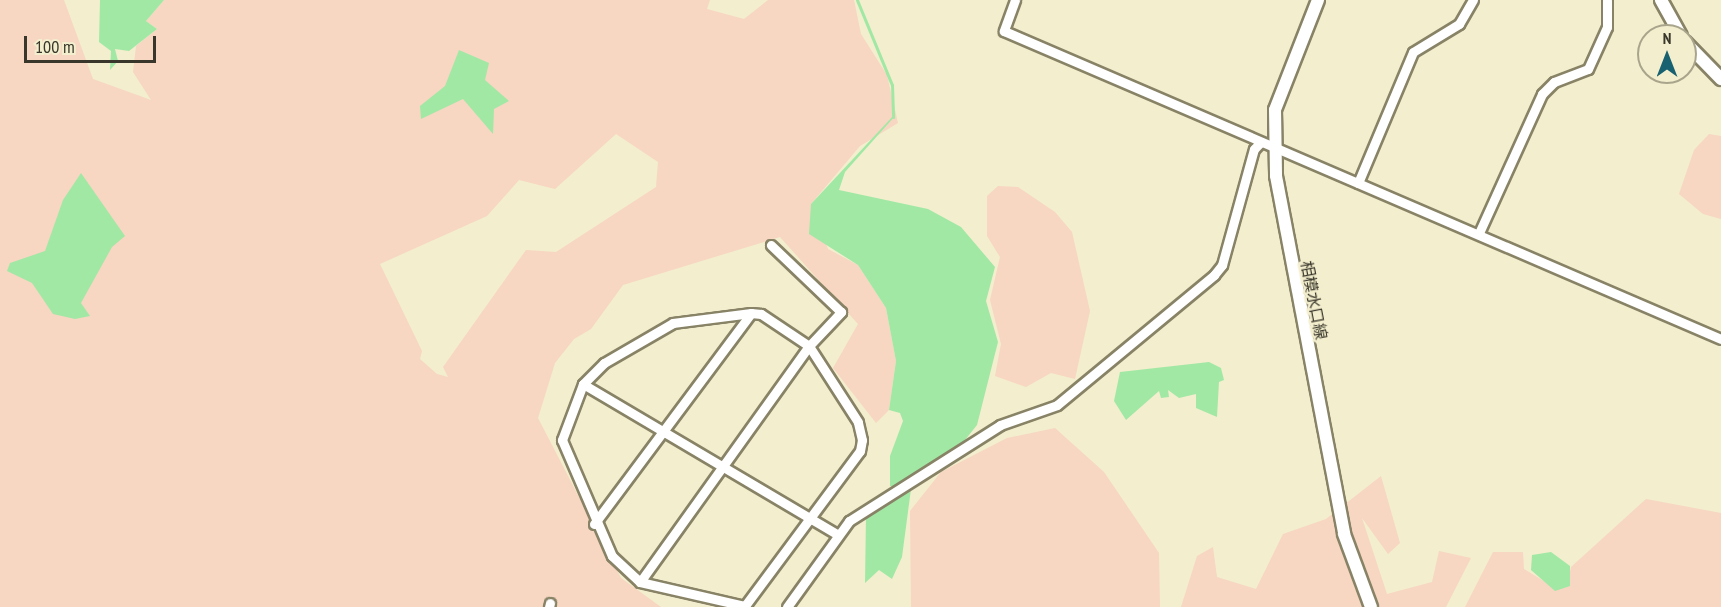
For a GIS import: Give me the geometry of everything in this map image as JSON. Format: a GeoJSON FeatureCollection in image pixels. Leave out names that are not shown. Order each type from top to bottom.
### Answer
{"type":"FeatureCollection","features":[{"type":"Feature","properties":{"kind":"main road","name":"相模水口線"},"geometry":{"type":"LineString","coordinates":[[1318,0],[1280,91],[1274,147],[1281,216],[1344,534],[1371,607]]}},
{"type":"Feature","properties":{"kind":"main road"},"geometry":{"type":"LineString","coordinates":[[1661,0],[1674,24]]}},
{"type":"Feature","properties":{"kind":"main road"},"geometry":{"type":"LineString","coordinates":[[1697,54],[1721,79]]}},
{"type":"Feature","properties":{"kind":"street"},"geometry":{"type":"LineString","coordinates":[[1015,0],[1004,31],[1479,233],[1721,339]]}},
{"type":"Feature","properties":{"kind":"street"},"geometry":{"type":"LineString","coordinates":[[1358,183],[1413,52],[1459,24],[1473,0]]}},
{"type":"Feature","properties":{"kind":"street"},"geometry":{"type":"LineString","coordinates":[[1479,233],[1542,94],[1554,82],[1588,69],[1607,27],[1607,0]]}},
{"type":"Feature","properties":{"kind":"street"},"geometry":{"type":"LineString","coordinates":[[787,607],[837,534],[1000,426],[1057,405],[1214,275],[1222,265],[1254,149],[1262,142]]}},
{"type":"Feature","properties":{"kind":"street"},"geometry":{"type":"LineString","coordinates":[[640,582],[723,470],[809,346],[841,312],[771,245]]}},
{"type":"Feature","properties":{"kind":"street"},"geometry":{"type":"LineString","coordinates":[[594,524],[663,435],[751,314]]}},
{"type":"Feature","properties":{"kind":"street"},"geometry":{"type":"LineString","coordinates":[[751,314],[761,314],[809,346],[858,422],[862,440],[860,451],[745,606],[640,582],[612,556],[594,524],[562,441],[583,384],[604,363],[673,323],[751,314]]}},
{"type":"Feature","properties":{"kind":"street"},"geometry":{"type":"LineString","coordinates":[[583,384],[663,435],[810,521],[837,534]]}},
{"type":"Feature","properties":{"kind":"shaded area"},"geometry":{"type":"Polygon","coordinates":[[[0,0],[64,0],[93,79],[151,100],[133,72],[136,46],[157,29],[146,21],[164,0],[710,0],[707,9],[744,19],[768,0],[854,0],[861,34],[887,75],[898,123],[860,146],[811,204],[828,249],[858,265],[886,308],[896,361],[889,410],[876,423],[833,368],[858,324],[780,237],[623,285],[591,329],[574,339],[555,363],[538,418],[621,578],[661,607],[0,607],[0,0]],[[616,134],[555,189],[519,180],[487,216],[380,264],[422,351],[420,359],[437,374],[448,377],[443,367],[526,250],[556,252],[656,187],[658,162],[616,134]]]}},
{"type":"Feature","properties":{"kind":"shaded area"},"geometry":{"type":"Polygon","coordinates":[[[100,0],[164,0],[146,21],[157,29],[129,51],[115,49],[118,61],[110,70],[111,51],[99,42],[100,0]]]}},
{"type":"Feature","properties":{"kind":"shaded area"},"geometry":{"type":"Polygon","coordinates":[[[459,50],[489,63],[485,80],[509,101],[494,109],[493,134],[463,99],[421,119],[420,106],[445,86],[459,50]]]}},
{"type":"Feature","properties":{"kind":"shaded area"},"geometry":{"type":"Polygon","coordinates":[[[894,115],[845,172],[839,190],[928,209],[961,227],[995,267],[986,301],[998,342],[977,425],[957,450],[895,488],[890,486],[890,456],[903,421],[900,413],[889,410],[896,361],[886,308],[858,265],[809,234],[811,204],[894,115]]]}},
{"type":"Feature","properties":{"kind":"shaded area"},"geometry":{"type":"Polygon","coordinates":[[[1709,134],[1721,136],[1721,219],[1703,214],[1679,194],[1694,150],[1709,134]]]}},
{"type":"Feature","properties":{"kind":"shaded area"},"geometry":{"type":"Polygon","coordinates":[[[81,173],[125,236],[112,247],[81,303],[90,316],[75,319],[53,314],[32,283],[7,271],[10,263],[45,251],[63,200],[81,173]]]}},
{"type":"Feature","properties":{"kind":"shaded area"},"geometry":{"type":"Polygon","coordinates":[[[998,186],[1018,187],[1055,212],[1072,232],[1090,311],[1075,379],[1051,373],[1026,387],[995,376],[1001,344],[990,300],[1000,257],[987,236],[987,196],[998,186]]]}},
{"type":"Feature","properties":{"kind":"shaded area"},"geometry":{"type":"Polygon","coordinates":[[[1209,362],[1221,368],[1224,380],[1219,382],[1217,417],[1196,408],[1196,394],[1179,398],[1168,390],[1169,397],[1161,398],[1159,391],[1126,420],[1114,401],[1120,372],[1209,362]]]}},
{"type":"Feature","properties":{"kind":"shaded area"},"geometry":{"type":"Polygon","coordinates":[[[1055,428],[1104,472],[1159,553],[1160,607],[911,607],[910,511],[941,472],[1007,438],[1055,428]]]}},
{"type":"Feature","properties":{"kind":"shaded area"},"geometry":{"type":"Polygon","coordinates":[[[1381,476],[1400,543],[1388,554],[1362,518],[1387,594],[1432,582],[1439,551],[1471,558],[1446,607],[1181,607],[1197,556],[1213,547],[1217,577],[1256,589],[1283,534],[1326,519],[1381,476]]]}},
{"type":"Feature","properties":{"kind":"shaded area"},"geometry":{"type":"Polygon","coordinates":[[[911,489],[902,557],[892,579],[879,570],[865,583],[866,515],[911,489]]]}},
{"type":"Feature","properties":{"kind":"shaded area"},"geometry":{"type":"Polygon","coordinates":[[[1646,499],[1721,513],[1721,607],[1465,607],[1493,552],[1523,552],[1524,569],[1552,586],[1568,581],[1571,567],[1646,499]]]}},
{"type":"Feature","properties":{"kind":"shaded area"},"geometry":{"type":"Polygon","coordinates":[[[1551,552],[1570,566],[1570,586],[1555,591],[1531,570],[1532,555],[1551,552]]]}},
{"type":"Feature","properties":{"kind":"waterway"},"geometry":{"type":"LineString","coordinates":[[857,0],[892,85],[893,117]]}}]}
